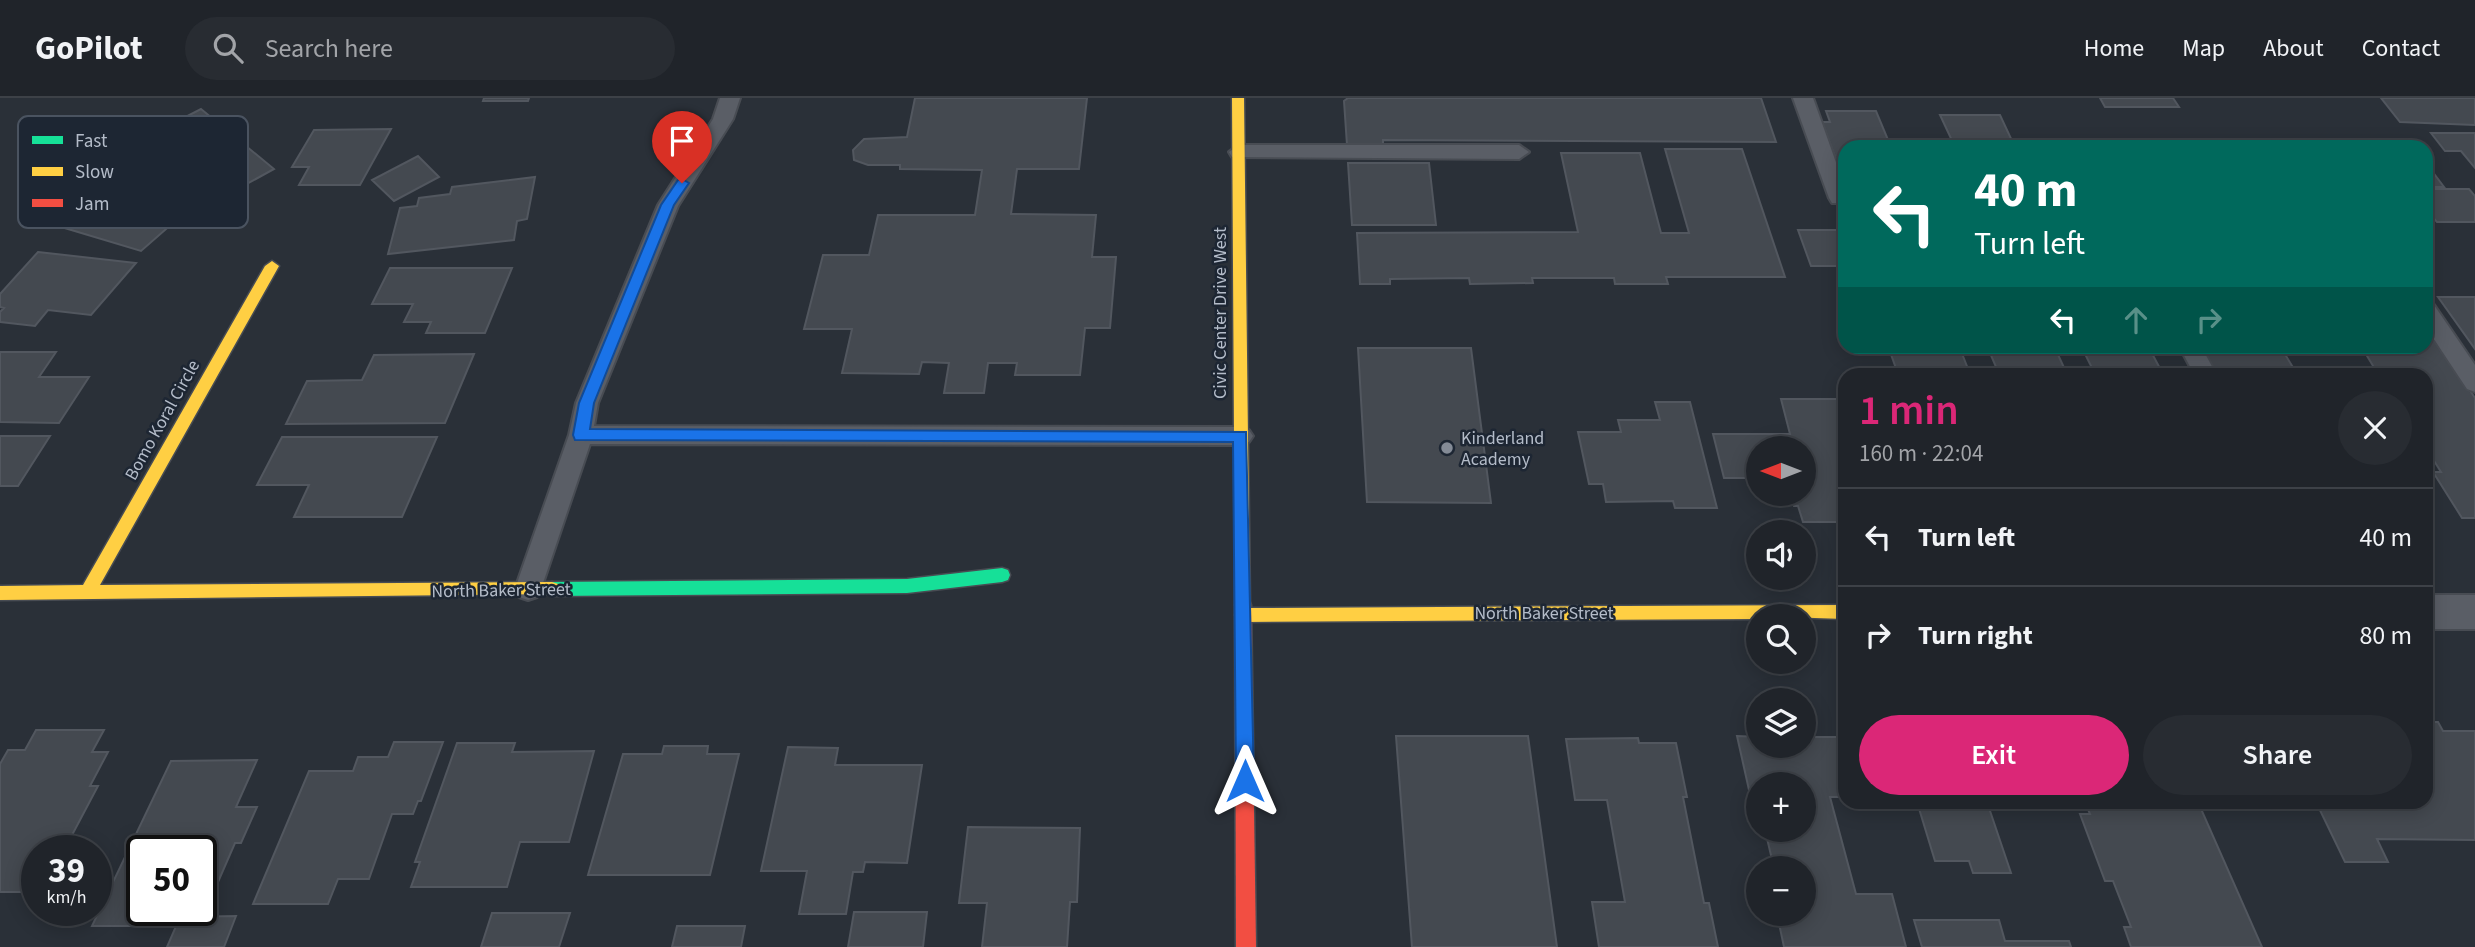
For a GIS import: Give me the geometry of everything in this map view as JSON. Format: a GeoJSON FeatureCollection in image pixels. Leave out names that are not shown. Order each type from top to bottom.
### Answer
{"type":"FeatureCollection","features":[{"type":"Feature","properties":{"kind":"street","name":"Civic Center Drive West"},"geometry":{"type":"LineString","coordinates":[[1238,98],[1246,947]]}},
{"type":"Feature","properties":{"kind":"street","name":"Bomo Koral Circle"},"geometry":{"type":"LineString","coordinates":[[87,594],[272,266]]}},
{"type":"Feature","properties":{"kind":"street","name":"North Baker Street"},"geometry":{"type":"LineString","coordinates":[[0,593],[907,586],[1002,575]]}},
{"type":"Feature","properties":{"kind":"street","name":"North Baker Street"},"geometry":{"type":"LineString","coordinates":[[1243,615],[1838,612]]}},
{"type":"Feature","properties":{"kind":"street"},"geometry":{"type":"LineString","coordinates":[[2433,612],[2475,612]]}},
{"type":"Feature","properties":{"kind":"lane"},"geometry":{"type":"LineString","coordinates":[[528,589],[581,435],[587,403],[668,205],[723,119],[730,98]]}},
{"type":"Feature","properties":{"kind":"lane"},"geometry":{"type":"LineString","coordinates":[[1803,98],[1838,195]]}},
{"type":"Feature","properties":{"kind":"lane"},"geometry":{"type":"LineString","coordinates":[[1239,152],[1519,152]]}},
{"type":"Feature","properties":{"kind":"lane"},"geometry":{"type":"LineString","coordinates":[[2433,321],[2475,383]]}},
{"type":"Feature","properties":{"kind":"lane"},"geometry":{"type":"LineString","coordinates":[[581,435],[1241,436]]}},
{"type":"Feature","properties":{"kind":"building"},"geometry":{"type":"Polygon","coordinates":[[[484,98],[529,98],[528,101],[483,101],[484,98]]]}},
{"type":"Feature","properties":{"kind":"building"},"geometry":{"type":"Polygon","coordinates":[[[915,98],[1087,98],[1079,169],[1017,169],[1011,214],[1096,215],[1092,257],[1116,257],[1110,328],[1085,328],[1080,375],[1015,375],[1017,363],[988,363],[984,393],[944,393],[949,363],[922,362],[919,374],[842,373],[852,329],[804,329],[823,255],[869,255],[878,215],[975,215],[982,170],[900,169],[900,165],[868,165],[854,160],[853,150],[864,139],[907,137],[915,98]]]}},
{"type":"Feature","properties":{"kind":"building"},"geometry":{"type":"Polygon","coordinates":[[[1348,98],[1761,98],[1776,142],[1383,140],[1383,144],[1347,145],[1344,101],[1348,98]]]}},
{"type":"Feature","properties":{"kind":"building"},"geometry":{"type":"Polygon","coordinates":[[[2100,98],[2173,98],[2179,107],[2105,107],[2100,98]]]}},
{"type":"Feature","properties":{"kind":"building"},"geometry":{"type":"Polygon","coordinates":[[[2381,98],[2475,98],[2475,125],[2400,122],[2381,98]]]}},
{"type":"Feature","properties":{"kind":"building"},"geometry":{"type":"Polygon","coordinates":[[[201,109],[210,116],[187,116],[201,109]]]}},
{"type":"Feature","properties":{"kind":"building"},"geometry":{"type":"Polygon","coordinates":[[[1826,111],[1876,111],[1888,140],[1838,140],[1838,165],[1822,122],[1830,122],[1826,111]]]}},
{"type":"Feature","properties":{"kind":"building"},"geometry":{"type":"Polygon","coordinates":[[[1940,115],[2000,115],[2012,140],[1952,140],[1940,115]]]}},
{"type":"Feature","properties":{"kind":"building"},"geometry":{"type":"Polygon","coordinates":[[[391,129],[360,185],[299,185],[309,167],[292,167],[314,130],[391,129]]]}},
{"type":"Feature","properties":{"kind":"building"},"geometry":{"type":"Polygon","coordinates":[[[2431,133],[2475,133],[2475,168],[2461,151],[2445,151],[2431,133]]]}},
{"type":"Feature","properties":{"kind":"building"},"geometry":{"type":"Polygon","coordinates":[[[248,148],[274,169],[248,183],[248,148]]]}},
{"type":"Feature","properties":{"kind":"building"},"geometry":{"type":"Polygon","coordinates":[[[1665,149],[1742,149],[1785,277],[1666,277],[1668,284],[1615,284],[1614,278],[1532,278],[1533,283],[1470,284],[1469,278],[1390,279],[1390,284],[1360,284],[1357,233],[1578,232],[1561,153],[1640,153],[1661,233],[1689,233],[1665,149]]]}},
{"type":"Feature","properties":{"kind":"building"},"geometry":{"type":"Polygon","coordinates":[[[418,156],[439,177],[394,201],[372,180],[418,156]]]}},
{"type":"Feature","properties":{"kind":"building"},"geometry":{"type":"Polygon","coordinates":[[[1348,163],[1429,163],[1436,225],[1352,225],[1348,163]]]}},
{"type":"Feature","properties":{"kind":"building"},"geometry":{"type":"Polygon","coordinates":[[[2433,172],[2444,187],[2433,187],[2433,172]]]}},
{"type":"Feature","properties":{"kind":"building"},"geometry":{"type":"Polygon","coordinates":[[[535,177],[527,219],[517,221],[514,240],[388,254],[400,208],[417,206],[419,198],[450,194],[452,187],[535,177]]]}},
{"type":"Feature","properties":{"kind":"building"},"geometry":{"type":"Polygon","coordinates":[[[2433,189],[2469,189],[2475,196],[2475,222],[2437,222],[2433,218],[2433,189]]]}},
{"type":"Feature","properties":{"kind":"building"},"geometry":{"type":"Polygon","coordinates":[[[65,228],[167,228],[141,251],[65,228]]]}},
{"type":"Feature","properties":{"kind":"building"},"geometry":{"type":"Polygon","coordinates":[[[1798,230],[1838,230],[1838,266],[1811,266],[1798,230]]]}},
{"type":"Feature","properties":{"kind":"building"},"geometry":{"type":"Polygon","coordinates":[[[38,252],[136,263],[91,315],[48,310],[35,326],[0,322],[0,312],[4,308],[0,307],[0,294],[38,252]]]}},
{"type":"Feature","properties":{"kind":"building"},"geometry":{"type":"Polygon","coordinates":[[[390,268],[512,268],[485,333],[426,333],[431,322],[404,322],[413,304],[372,304],[390,268]]]}},
{"type":"Feature","properties":{"kind":"building"},"geometry":{"type":"Polygon","coordinates":[[[2438,297],[2475,297],[2475,349],[2438,297]]]}},
{"type":"Feature","properties":{"kind":"building"},"geometry":{"type":"Polygon","coordinates":[[[2433,336],[2475,398],[2475,518],[2462,518],[2433,472],[2441,472],[2433,459],[2433,368],[2374,368],[2366,354],[2433,354],[2433,336]]]}},
{"type":"Feature","properties":{"kind":"building"},"geometry":{"type":"Polygon","coordinates":[[[1358,348],[1471,348],[1491,503],[1367,502],[1358,348]]]}},
{"type":"Feature","properties":{"kind":"building"},"geometry":{"type":"Polygon","coordinates":[[[0,352],[56,352],[39,377],[89,377],[59,423],[0,422],[0,352]]]}},
{"type":"Feature","properties":{"kind":"building"},"geometry":{"type":"Polygon","coordinates":[[[474,354],[445,423],[286,424],[307,381],[362,380],[374,355],[474,354]]]}},
{"type":"Feature","properties":{"kind":"building"},"geometry":{"type":"Polygon","coordinates":[[[1891,354],[1962,354],[1968,368],[1896,368],[1891,354]]]}},
{"type":"Feature","properties":{"kind":"building"},"geometry":{"type":"Polygon","coordinates":[[[1990,354],[2058,354],[2064,368],[1996,368],[1990,354]]]}},
{"type":"Feature","properties":{"kind":"building"},"geometry":{"type":"Polygon","coordinates":[[[2085,354],[2152,354],[2160,368],[2092,368],[2085,354]]]}},
{"type":"Feature","properties":{"kind":"building"},"geometry":{"type":"Polygon","coordinates":[[[2205,354],[2285,354],[2293,368],[2213,368],[2205,354]]]}},
{"type":"Feature","properties":{"kind":"building"},"geometry":{"type":"Polygon","coordinates":[[[1781,399],[1838,399],[1838,522],[1802,520],[1798,506],[1816,506],[1816,436],[1746,436],[1746,478],[1724,478],[1713,434],[1790,434],[1781,399]]]}},
{"type":"Feature","properties":{"kind":"building"},"geometry":{"type":"Polygon","coordinates":[[[1655,402],[1690,402],[1717,508],[1675,508],[1673,501],[1606,502],[1603,484],[1589,484],[1578,432],[1621,432],[1618,420],[1660,420],[1655,402]]]}},
{"type":"Feature","properties":{"kind":"building"},"geometry":{"type":"Polygon","coordinates":[[[0,436],[50,436],[18,486],[0,486],[0,436]]]}},
{"type":"Feature","properties":{"kind":"building"},"geometry":{"type":"Polygon","coordinates":[[[282,437],[437,437],[402,517],[294,517],[309,485],[257,485],[282,437]]]}},
{"type":"Feature","properties":{"kind":"building"},"geometry":{"type":"Polygon","coordinates":[[[2433,722],[2438,722],[2443,731],[2475,731],[2475,840],[2377,839],[2388,862],[2345,862],[2319,809],[2433,809],[2433,722]]]}},
{"type":"Feature","properties":{"kind":"building"},"geometry":{"type":"Polygon","coordinates":[[[36,730],[104,730],[92,752],[108,752],[90,786],[98,786],[72,835],[21,835],[21,892],[0,892],[0,764],[8,750],[25,750],[36,730]]]}},
{"type":"Feature","properties":{"kind":"building"},"geometry":{"type":"Polygon","coordinates":[[[1396,736],[1528,736],[1557,947],[1412,947],[1396,736]]]}},
{"type":"Feature","properties":{"kind":"building"},"geometry":{"type":"Polygon","coordinates":[[[1737,736],[1746,736],[1746,758],[1816,758],[1816,737],[1838,737],[1838,797],[1830,797],[1856,894],[1892,894],[1906,947],[1784,947],[1780,926],[1816,926],[1816,856],[1771,856],[1768,842],[1816,842],[1816,772],[1746,772],[1746,776],[1737,736]]]}},
{"type":"Feature","properties":{"kind":"building"},"geometry":{"type":"Polygon","coordinates":[[[1638,738],[1639,743],[1676,743],[1687,797],[1683,797],[1704,903],[1709,903],[1718,947],[1599,947],[1592,902],[1625,902],[1607,800],[1575,800],[1566,739],[1638,738]]]}},
{"type":"Feature","properties":{"kind":"building"},"geometry":{"type":"Polygon","coordinates":[[[394,742],[443,742],[421,801],[418,801],[413,814],[392,814],[369,879],[338,879],[328,904],[253,904],[309,771],[353,771],[358,757],[388,757],[394,742]]]}},
{"type":"Feature","properties":{"kind":"building"},"geometry":{"type":"Polygon","coordinates":[[[457,743],[515,743],[512,752],[594,751],[569,842],[520,842],[507,887],[411,887],[420,862],[415,862],[457,743]]]}},
{"type":"Feature","properties":{"kind":"building"},"geometry":{"type":"Polygon","coordinates":[[[664,746],[708,746],[707,754],[739,754],[710,875],[588,875],[623,754],[662,754],[664,746]]]}},
{"type":"Feature","properties":{"kind":"building"},"geometry":{"type":"Polygon","coordinates":[[[788,747],[838,748],[835,765],[922,765],[907,863],[865,862],[863,872],[853,872],[846,914],[799,914],[807,871],[761,871],[788,747]]]}},
{"type":"Feature","properties":{"kind":"building"},"geometry":{"type":"Polygon","coordinates":[[[257,760],[236,807],[257,807],[241,843],[235,843],[217,884],[217,835],[136,835],[171,761],[257,760]]]}},
{"type":"Feature","properties":{"kind":"building"},"geometry":{"type":"Polygon","coordinates":[[[1919,809],[1989,809],[2011,873],[1973,873],[1969,861],[1935,861],[1919,809]]]}},
{"type":"Feature","properties":{"kind":"building"},"geometry":{"type":"Polygon","coordinates":[[[2088,809],[2201,809],[2262,947],[2131,947],[2124,927],[2131,927],[2113,881],[2105,881],[2080,814],[2090,814],[2088,809]]]}},
{"type":"Feature","properties":{"kind":"building"},"geometry":{"type":"Polygon","coordinates":[[[968,827],[1080,828],[1077,902],[1070,902],[1067,947],[982,947],[987,903],[959,903],[968,827]]]}},
{"type":"Feature","properties":{"kind":"building"},"geometry":{"type":"Polygon","coordinates":[[[126,855],[126,926],[112,926],[112,884],[126,855]]]}},
{"type":"Feature","properties":{"kind":"building"},"geometry":{"type":"Polygon","coordinates":[[[854,912],[927,912],[923,947],[848,947],[854,912]]]}},
{"type":"Feature","properties":{"kind":"building"},"geometry":{"type":"Polygon","coordinates":[[[492,913],[570,913],[559,947],[481,947],[492,913]]]}},
{"type":"Feature","properties":{"kind":"building"},"geometry":{"type":"Polygon","coordinates":[[[217,916],[236,916],[224,947],[167,947],[176,926],[217,926],[217,916]]]}},
{"type":"Feature","properties":{"kind":"building"},"geometry":{"type":"Polygon","coordinates":[[[1914,920],[1999,920],[2005,941],[2069,941],[2071,947],[1922,947],[1914,920]]]}},
{"type":"Feature","properties":{"kind":"building"},"geometry":{"type":"Polygon","coordinates":[[[677,926],[745,926],[741,947],[672,947],[677,926]]]}},
{"type":"Feature","properties":{"kind":"traffic: fast"},"geometry":{"type":"LineString","coordinates":[[552,589],[907,586],[1002,575]]}},
{"type":"Feature","properties":{"kind":"traffic: slow"},"geometry":{"type":"LineString","coordinates":[[1238,98],[1243,605]]}},
{"type":"Feature","properties":{"kind":"traffic: slow"},"geometry":{"type":"LineString","coordinates":[[87,594],[272,266]]}},
{"type":"Feature","properties":{"kind":"traffic: slow"},"geometry":{"type":"LineString","coordinates":[[0,593],[552,589]]}},
{"type":"Feature","properties":{"kind":"traffic: slow"},"geometry":{"type":"LineString","coordinates":[[1243,615],[1838,612]]}},
{"type":"Feature","properties":{"kind":"traffic: jam"},"geometry":{"type":"LineString","coordinates":[[1243,605],[1246,947]]}},
{"type":"Feature","properties":{"kind":"place","name":"Kinderland Academy"},"geometry":{"type":"Point","coordinates":[1447,448]}},
{"type":"Feature","properties":{"kind":"route"},"geometry":{"type":"LineString","coordinates":[[682,183],[668,205],[587,403],[581,435],[1241,436],[1245,781]]}}]}
